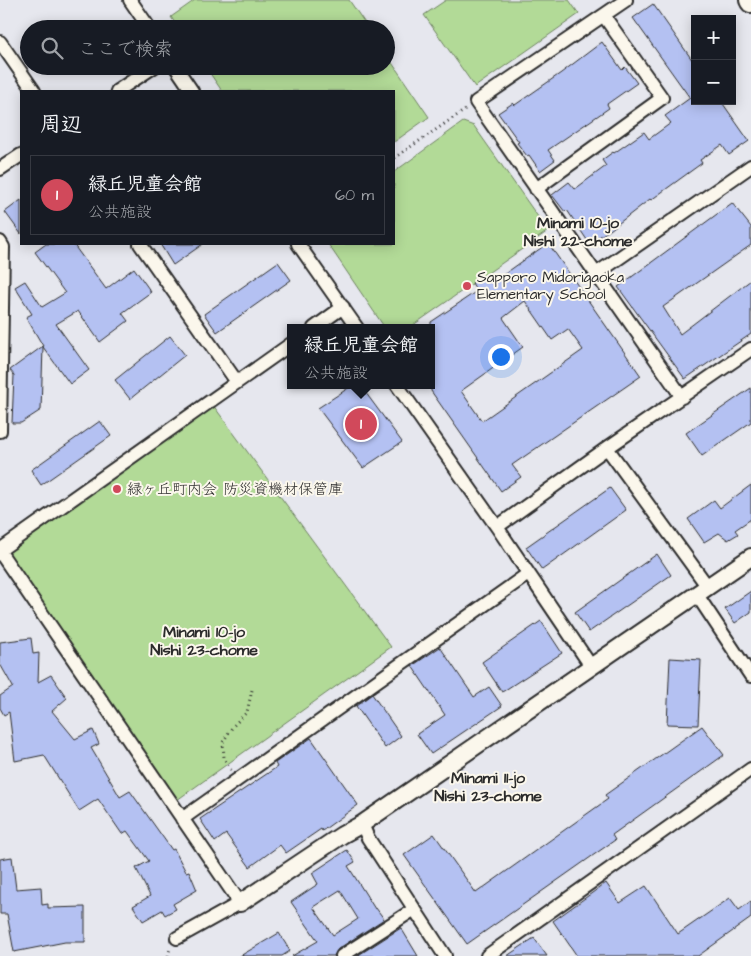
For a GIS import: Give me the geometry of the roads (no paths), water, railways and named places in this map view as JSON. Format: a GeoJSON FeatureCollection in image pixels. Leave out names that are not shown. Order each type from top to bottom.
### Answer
{"type":"FeatureCollection","features":[{"type":"Feature","properties":{"kind":"street"},"geometry":{"type":"LineString","coordinates":[[130,0],[144,20]]}},
{"type":"Feature","properties":{"kind":"street"},"geometry":{"type":"LineString","coordinates":[[626,0],[476,102],[682,397]]}},
{"type":"Feature","properties":{"kind":"street"},"geometry":{"type":"LineString","coordinates":[[536,189],[662,98],[604,16]]}},
{"type":"Feature","properties":{"kind":"street"},"geometry":{"type":"LineString","coordinates":[[0,42],[20,71]]}},
{"type":"Feature","properties":{"kind":"street"},"geometry":{"type":"LineString","coordinates":[[23,75],[33,90]]}},
{"type":"Feature","properties":{"kind":"street"},"geometry":{"type":"LineString","coordinates":[[119,90],[142,75]]}},
{"type":"Feature","properties":{"kind":"street"},"geometry":{"type":"LineString","coordinates":[[181,75],[191,90]]}},
{"type":"Feature","properties":{"kind":"street"},"geometry":{"type":"LineString","coordinates":[[0,169],[20,156]]}},
{"type":"Feature","properties":{"kind":"street"},"geometry":{"type":"LineString","coordinates":[[596,274],[751,166]]}},
{"type":"Feature","properties":{"kind":"street"},"geometry":{"type":"LineString","coordinates":[[0,242],[3,247],[0,431]]}},
{"type":"Feature","properties":{"kind":"street"},"geometry":{"type":"LineString","coordinates":[[141,245],[237,382]]}},
{"type":"Feature","properties":{"kind":"street"},"geometry":{"type":"LineString","coordinates":[[299,245],[354,324]]}},
{"type":"Feature","properties":{"kind":"street"},"geometry":{"type":"LineString","coordinates":[[320,324],[342,308]]}},
{"type":"Feature","properties":{"kind":"street"},"geometry":{"type":"LineString","coordinates":[[240,903],[0,551],[287,347]]}},
{"type":"Feature","properties":{"kind":"street"},"geometry":{"type":"LineString","coordinates":[[497,527],[607,448],[751,349]]}},
{"type":"Feature","properties":{"kind":"street"},"geometry":{"type":"LineString","coordinates":[[400,389],[497,527],[591,666]]}},
{"type":"Feature","properties":{"kind":"street"},"geometry":{"type":"LineString","coordinates":[[607,448],[703,591],[751,676]]}},
{"type":"Feature","properties":{"kind":"street"},"geometry":{"type":"LineString","coordinates":[[174,944],[362,824],[751,557]]}},
{"type":"Feature","properties":{"kind":"street"},"geometry":{"type":"LineString","coordinates":[[182,819],[528,574]]}},
{"type":"Feature","properties":{"kind":"street"},"geometry":{"type":"LineString","coordinates":[[487,956],[751,769]]}},
{"type":"Feature","properties":{"kind":"street"},"geometry":{"type":"LineString","coordinates":[[362,824],[368,838],[413,910],[445,956]]}},
{"type":"Feature","properties":{"kind":"street"},"geometry":{"type":"LineString","coordinates":[[342,956],[413,910]]}},
{"type":"Feature","properties":{"kind":"place","name":"Sapporo Midorigaoka Elementary School"},"geometry":{"type":"Point","coordinates":[467,286]}},
{"type":"Feature","properties":{"kind":"place","name":"緑丘児童会館"},"geometry":{"type":"Point","coordinates":[361,424]}},
{"type":"Feature","properties":{"kind":"place","name":"緑ヶ丘町内会 防災資機材保管庫"},"geometry":{"type":"Point","coordinates":[117,489]}},
{"type":"Feature","properties":{"kind":"district","name":"Minami 10-jo Nishi 22-chome"},"geometry":{"type":"Point","coordinates":[578,231]}},
{"type":"Feature","properties":{"kind":"district","name":"Minami 10-jo Nishi 23-chome"},"geometry":{"type":"Point","coordinates":[204,640]}},
{"type":"Feature","properties":{"kind":"district","name":"Minami 11-jo Nishi 23-chome"},"geometry":{"type":"Point","coordinates":[488,786]}}]}
